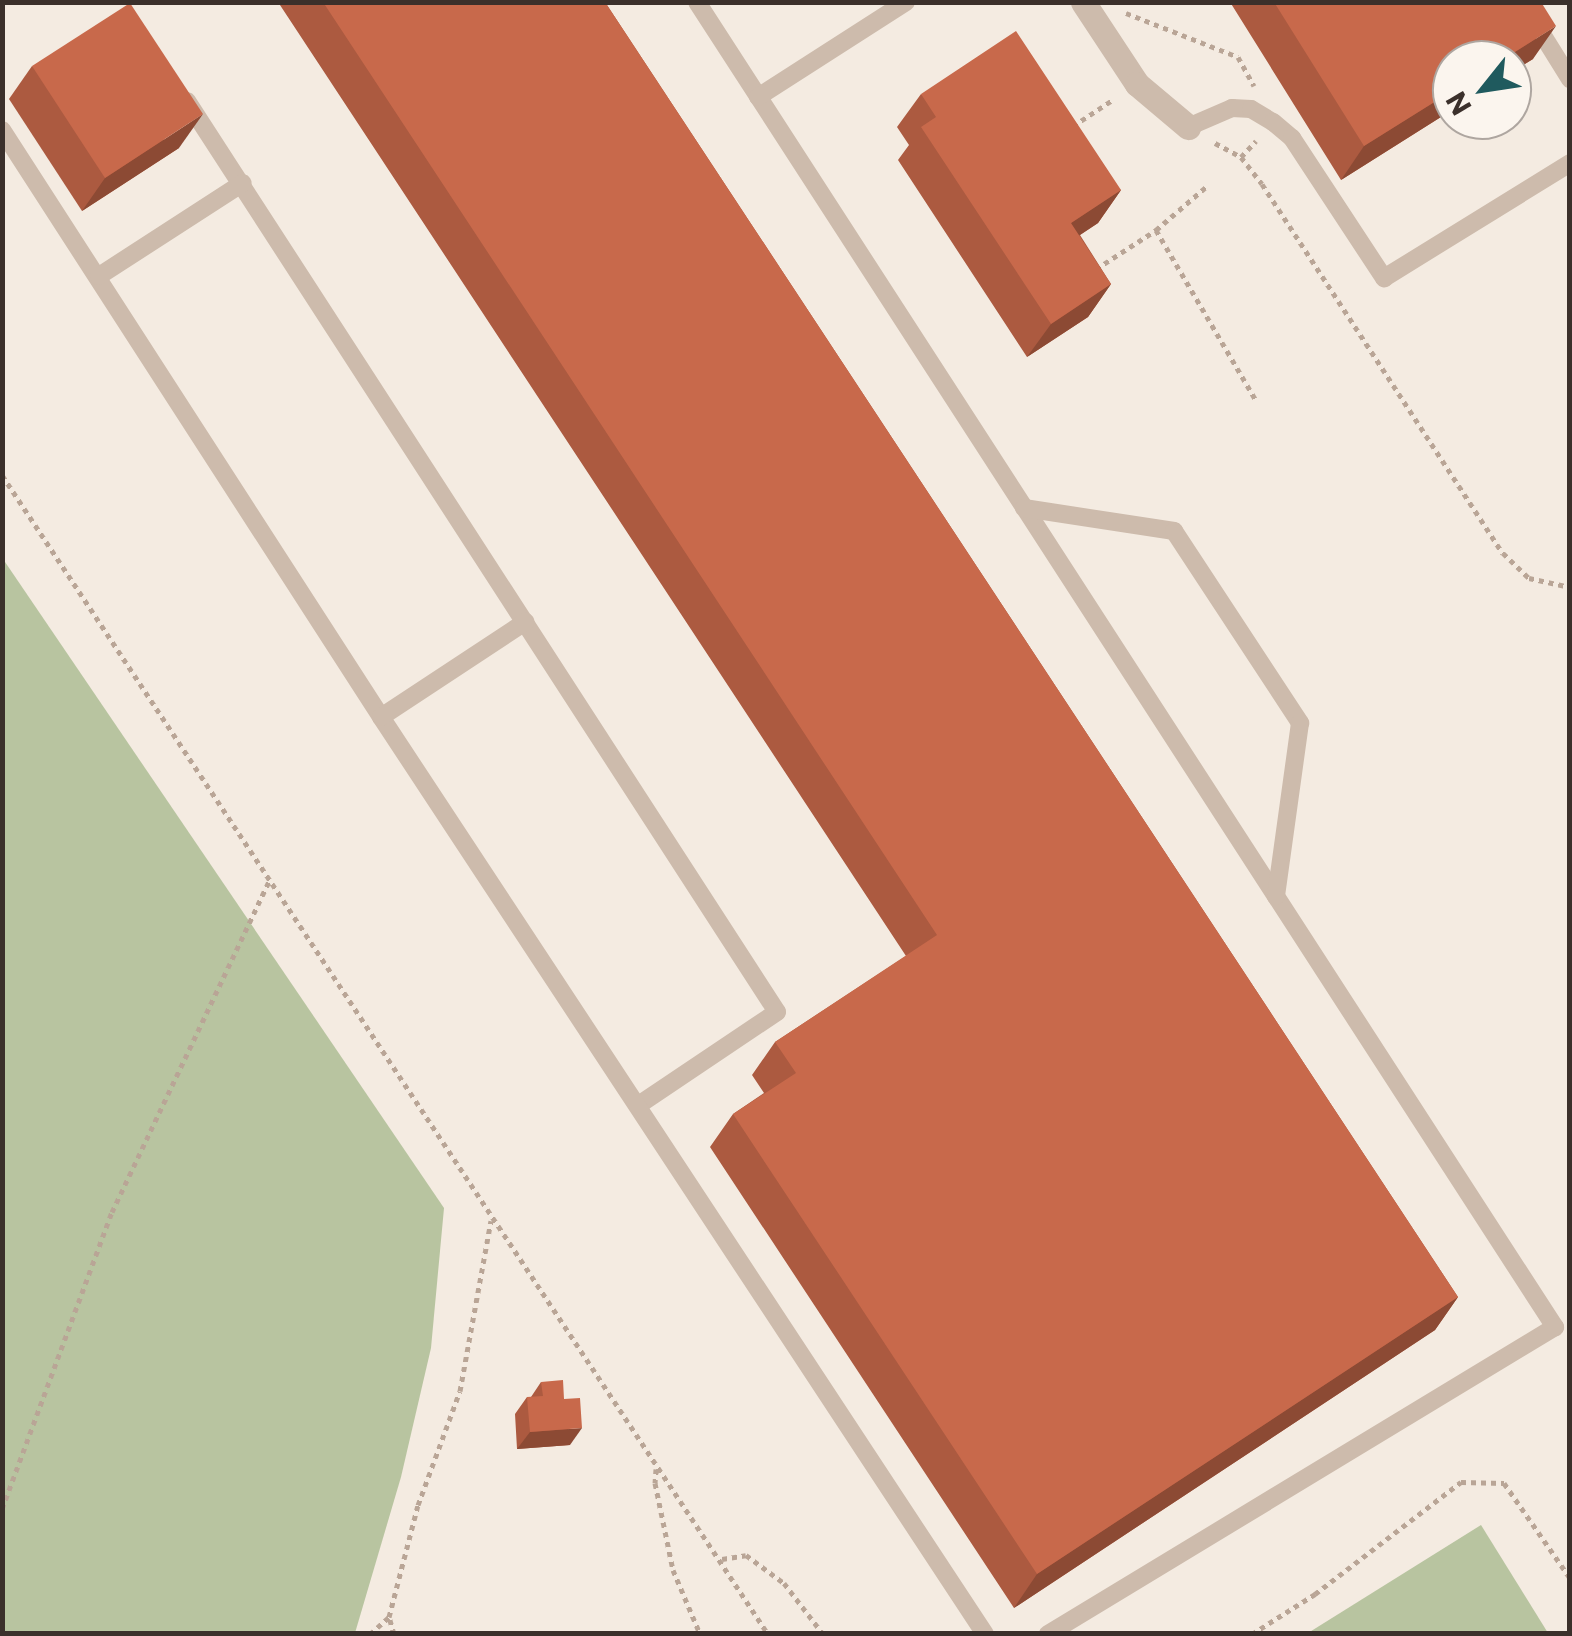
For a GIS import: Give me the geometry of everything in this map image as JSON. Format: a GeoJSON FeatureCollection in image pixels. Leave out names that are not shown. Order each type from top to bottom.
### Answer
{"type":"FeatureCollection","features":[{"type":"Feature","properties":{"kind":"street"},"geometry":{"type":"LineString","coordinates":[[1083,2],[1137,84],[1188,127]]}},
{"type":"Feature","properties":{"kind":"lane"},"geometry":{"type":"LineString","coordinates":[[697,2],[1555,1327],[1048,1634]]}},
{"type":"Feature","properties":{"kind":"lane"},"geometry":{"type":"LineString","coordinates":[[758,97],[906,2]]}},
{"type":"Feature","properties":{"kind":"lane"},"geometry":{"type":"LineString","coordinates":[[1522,2],[1570,80]]}},
{"type":"Feature","properties":{"kind":"lane"},"geometry":{"type":"LineString","coordinates":[[176,85],[777,1012],[640,1104]]}},
{"type":"Feature","properties":{"kind":"lane"},"geometry":{"type":"LineString","coordinates":[[1188,127],[1232,108],[1251,109],[1273,122],[1292,138],[1384,278],[1570,164]]}},
{"type":"Feature","properties":{"kind":"lane"},"geometry":{"type":"LineString","coordinates":[[2,130],[381,717],[640,1104],[985,1634]]}},
{"type":"Feature","properties":{"kind":"lane"},"geometry":{"type":"LineString","coordinates":[[98,276],[243,183]]}},
{"type":"Feature","properties":{"kind":"lane"},"geometry":{"type":"LineString","coordinates":[[1024,508],[1174,531],[1300,724],[1276,896]]}},
{"type":"Feature","properties":{"kind":"lane"},"geometry":{"type":"LineString","coordinates":[[381,717],[525,622]]}},
{"type":"Feature","properties":{"kind":"path"},"geometry":{"type":"LineString","coordinates":[[1120,11],[1238,57],[1273,122],[1241,157]]}},
{"type":"Feature","properties":{"kind":"path"},"geometry":{"type":"LineString","coordinates":[[1060,134],[1137,84]]}},
{"type":"Feature","properties":{"kind":"path"},"geometry":{"type":"LineString","coordinates":[[1188,127],[1241,157],[1503,553],[1529,578],[1570,587]]}},
{"type":"Feature","properties":{"kind":"path"},"geometry":{"type":"LineString","coordinates":[[1083,277],[1156,230],[1206,187]]}},
{"type":"Feature","properties":{"kind":"path"},"geometry":{"type":"LineString","coordinates":[[1156,230],[1256,398]]}},
{"type":"Feature","properties":{"kind":"path"},"geometry":{"type":"LineString","coordinates":[[2,474],[768,1634]]}},
{"type":"Feature","properties":{"kind":"path"},"geometry":{"type":"LineString","coordinates":[[2,1509],[112,1212],[270,879]]}},
{"type":"Feature","properties":{"kind":"path"},"geometry":{"type":"LineString","coordinates":[[394,1634],[390,1617],[418,1505],[460,1391],[492,1218]]}},
{"type":"Feature","properties":{"kind":"path"},"geometry":{"type":"LineString","coordinates":[[656,1466],[655,1483],[673,1570],[700,1634]]}},
{"type":"Feature","properties":{"kind":"path"},"geometry":{"type":"LineString","coordinates":[[1252,1634],[1315,1594],[1461,1482],[1504,1483],[1570,1578]]}},
{"type":"Feature","properties":{"kind":"path"},"geometry":{"type":"LineString","coordinates":[[722,1559],[746,1555],[784,1583],[824,1634]]}},
{"type":"Feature","properties":{"kind":"path"},"geometry":{"type":"LineString","coordinates":[[370,1634],[390,1617]]}},
{"type":"Feature","properties":{"kind":"green space"},"geometry":{"type":"Polygon","coordinates":[[[3,559],[444,1208],[431,1348],[401,1477],[355,1633],[3,1633],[3,559]]]}},
{"type":"Feature","properties":{"kind":"green space"},"geometry":{"type":"Polygon","coordinates":[[[1481,1525],[1548,1633],[1308,1633],[1481,1525]]]}},
{"type":"Feature","properties":{"kind":"building"},"geometry":{"type":"Polygon","coordinates":[[[323,2],[605,2],[1458,1297],[1037,1574],[733,1114],[796,1073],[775,1042],[937,935],[323,2]]]}},
{"type":"Feature","properties":{"kind":"building"},"geometry":{"type":"Polygon","coordinates":[[[1274,2],[1541,2],[1556,26],[1532,41],[1432,40],[1432,104],[1364,146],[1274,2]]]}},
{"type":"Feature","properties":{"kind":"building"},"geometry":{"type":"Polygon","coordinates":[[[130,3],[203,114],[105,178],[32,66],[130,3]]]}},
{"type":"Feature","properties":{"kind":"building"},"geometry":{"type":"Polygon","coordinates":[[[1016,31],[1121,190],[1071,223],[1111,284],[1051,324],[921,127],[936,117],[921,94],[1016,31]]]}},
{"type":"Feature","properties":{"kind":"building"},"geometry":{"type":"Polygon","coordinates":[[[563,1380],[564,1399],[580,1398],[582,1428],[530,1432],[527,1397],[543,1396],[541,1382],[563,1380]]]}}]}
